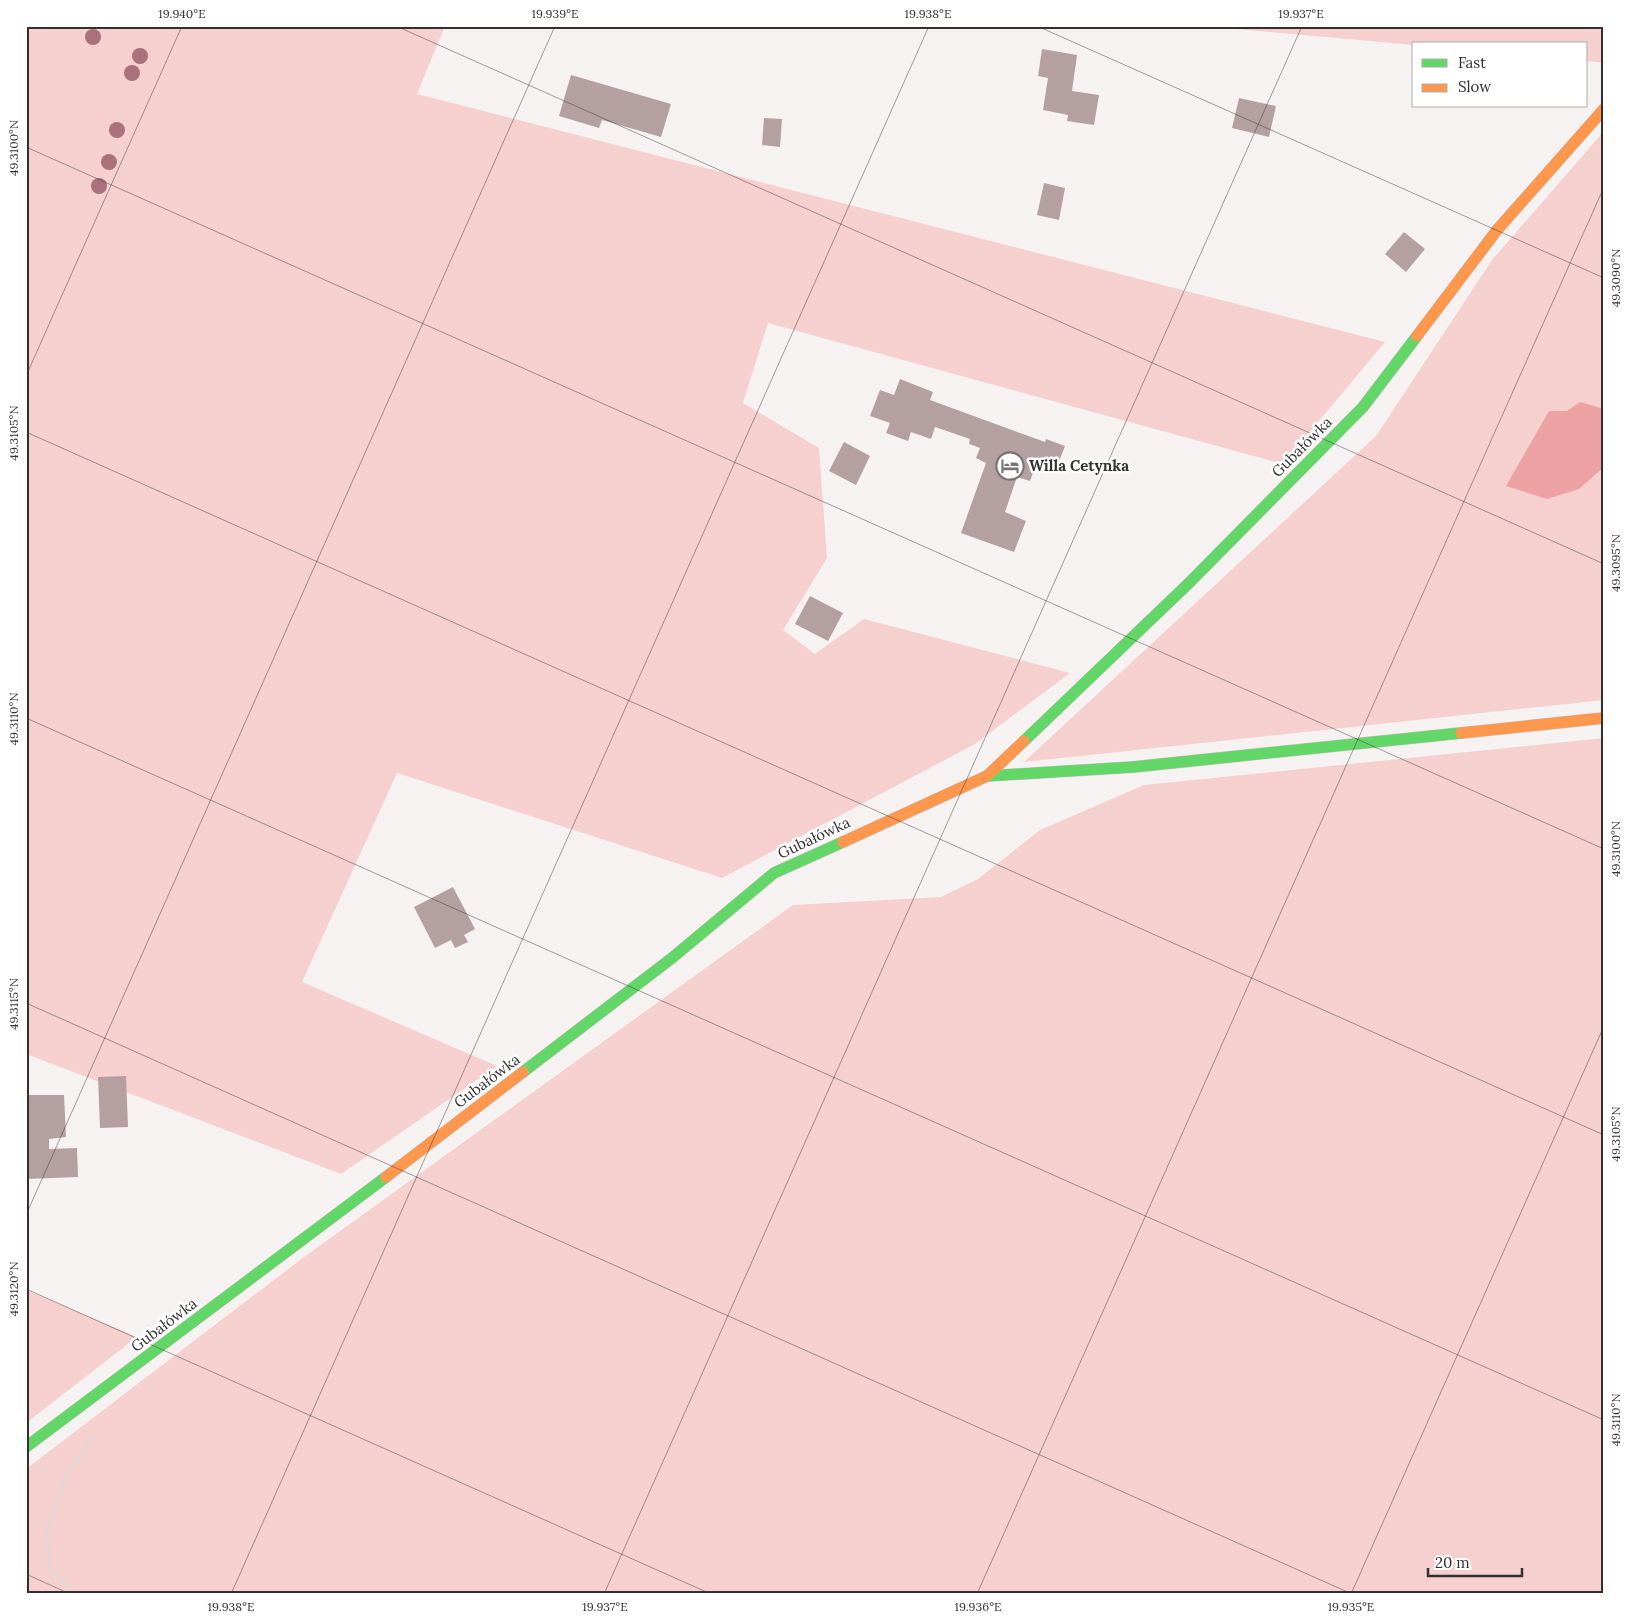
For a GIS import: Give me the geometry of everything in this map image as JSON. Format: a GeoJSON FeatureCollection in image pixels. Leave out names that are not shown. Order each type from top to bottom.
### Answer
{"type":"FeatureCollection","features":[{"type":"Feature","properties":{"kind":"street","name":"Gubałówka"},"geometry":{"type":"LineString","coordinates":[[26,1447],[412,1157],[672,958],[774,873],[987,776],[1189,583],[1363,407],[1497,230],[1604,109]]}},
{"type":"Feature","properties":{"kind":"street","name":"Gubałówka"},"geometry":{"type":"LineString","coordinates":[[987,776],[1133,767],[1604,718]]}},
{"type":"Feature","properties":{"kind":"path"},"geometry":{"type":"LineString","coordinates":[[76,1594],[50,1568],[47,1532],[67,1475],[91,1439],[88,1400]]}},
{"type":"Feature","properties":{"kind":"shaded area"},"geometry":{"type":"Polygon","coordinates":[[[26,26],[445,26],[417,94],[1385,342],[1283,464],[768,323],[743,403],[819,448],[827,558],[783,630],[815,654],[864,619],[1070,673],[975,744],[722,878],[397,773],[302,982],[497,1066],[341,1174],[26,1054],[26,26]]]}},
{"type":"Feature","properties":{"kind":"shaded area"},"geometry":{"type":"Polygon","coordinates":[[[1203,26],[1604,26],[1604,63],[1588,61],[1588,42],[1412,42],[1412,45],[1203,26]]]}},
{"type":"Feature","properties":{"kind":"shaded area"},"geometry":{"type":"Polygon","coordinates":[[[1604,131],[1604,700],[1024,762],[1376,436],[1492,260],[1604,131]]]}},
{"type":"Feature","properties":{"kind":"shaded area"},"geometry":{"type":"Polygon","coordinates":[[[1580,402],[1604,409],[1604,467],[1579,489],[1547,499],[1506,486],[1549,411],[1567,411],[1580,402]]]}},
{"type":"Feature","properties":{"kind":"shaded area"},"geometry":{"type":"Polygon","coordinates":[[[1604,738],[1604,1594],[26,1594],[26,1469],[304,1257],[793,905],[941,897],[978,879],[1040,830],[1144,785],[1604,738]]]}},
{"type":"Feature","properties":{"kind":"shaded area"},"geometry":{"type":"Polygon","coordinates":[[[26,1290],[137,1337],[26,1423],[26,1290]]]}},
{"type":"Feature","properties":{"kind":"building"},"geometry":{"type":"Polygon","coordinates":[[[1042,49],[1077,55],[1072,91],[1099,95],[1094,125],[1067,121],[1068,115],[1043,110],[1048,78],[1038,76],[1042,49]]]}},
{"type":"Feature","properties":{"kind":"building"},"geometry":{"type":"Polygon","coordinates":[[[571,75],[671,104],[661,137],[602,120],[599,128],[559,116],[571,75]]]}},
{"type":"Feature","properties":{"kind":"building"},"geometry":{"type":"Polygon","coordinates":[[[1239,98],[1276,106],[1269,137],[1232,128],[1239,98]]]}},
{"type":"Feature","properties":{"kind":"building"},"geometry":{"type":"Polygon","coordinates":[[[764,118],[782,119],[780,147],[762,145],[764,118]]]}},
{"type":"Feature","properties":{"kind":"building"},"geometry":{"type":"Polygon","coordinates":[[[1044,183],[1065,188],[1059,220],[1037,215],[1044,183]]]}},
{"type":"Feature","properties":{"kind":"building"},"geometry":{"type":"Polygon","coordinates":[[[1404,232],[1425,249],[1406,272],[1385,254],[1404,232]]]}},
{"type":"Feature","properties":{"kind":"building","name":"Willa Cetynka"},"geometry":{"type":"Polygon","coordinates":[[[900,379],[933,392],[930,400],[1045,442],[1046,439],[1065,446],[1056,469],[1037,462],[1030,481],[1017,477],[1005,512],[1026,521],[1014,552],[961,533],[986,463],[976,458],[980,448],[969,444],[970,439],[935,427],[931,439],[911,432],[908,441],[886,433],[890,423],[870,416],[880,390],[894,395],[900,379]]]}},
{"type":"Feature","properties":{"kind":"building"},"geometry":{"type":"Polygon","coordinates":[[[844,442],[870,456],[856,485],[829,471],[844,442]]]}},
{"type":"Feature","properties":{"kind":"building"},"geometry":{"type":"Polygon","coordinates":[[[810,596],[843,613],[828,641],[795,624],[810,596]]]}},
{"type":"Feature","properties":{"kind":"building"},"geometry":{"type":"Polygon","coordinates":[[[453,887],[475,929],[464,935],[468,942],[455,948],[451,940],[435,948],[414,907],[453,887]]]}},
{"type":"Feature","properties":{"kind":"building"},"geometry":{"type":"Polygon","coordinates":[[[126,1076],[128,1127],[100,1128],[98,1077],[126,1076]]]}},
{"type":"Feature","properties":{"kind":"building"},"geometry":{"type":"Polygon","coordinates":[[[26,1095],[64,1095],[66,1137],[49,1139],[49,1149],[77,1148],[78,1177],[26,1179],[26,1095]]]}},
{"type":"Feature","properties":{"kind":"traffic: fast"},"geometry":{"type":"LineString","coordinates":[[1024,741],[1189,583],[1363,407],[1417,336]]}},
{"type":"Feature","properties":{"kind":"traffic: fast"},"geometry":{"type":"LineString","coordinates":[[987,776],[1133,767],[1461,733]]}},
{"type":"Feature","properties":{"kind":"traffic: fast"},"geometry":{"type":"LineString","coordinates":[[523,1072],[672,958],[774,873],[843,842]]}},
{"type":"Feature","properties":{"kind":"traffic: fast"},"geometry":{"type":"LineString","coordinates":[[26,1447],[386,1177]]}},
{"type":"Feature","properties":{"kind":"traffic: slow"},"geometry":{"type":"LineString","coordinates":[[1417,336],[1497,230],[1604,109]]}},
{"type":"Feature","properties":{"kind":"traffic: slow"},"geometry":{"type":"LineString","coordinates":[[1461,733],[1604,718]]}},
{"type":"Feature","properties":{"kind":"traffic: slow"},"geometry":{"type":"LineString","coordinates":[[843,842],[987,776],[1024,741]]}},
{"type":"Feature","properties":{"kind":"traffic: slow"},"geometry":{"type":"LineString","coordinates":[[386,1177],[523,1072]]}},
{"type":"Feature","properties":{"kind":"place","name":"Willa Cetynka"},"geometry":{"type":"Point","coordinates":[1010,466]}}]}
